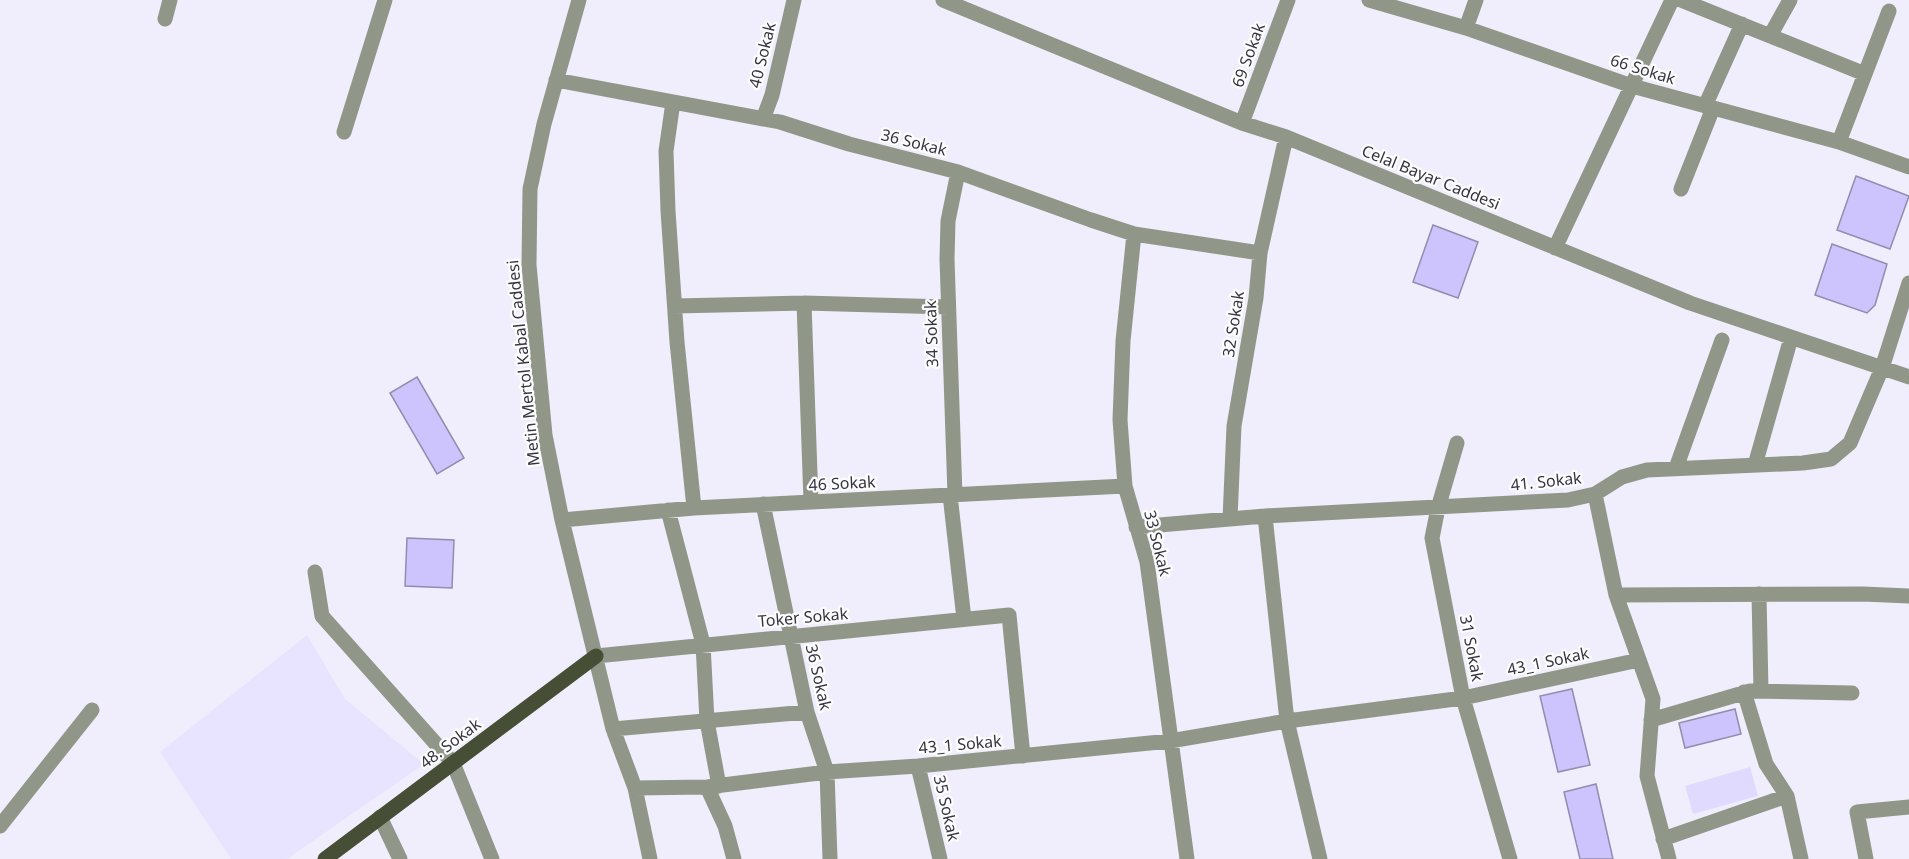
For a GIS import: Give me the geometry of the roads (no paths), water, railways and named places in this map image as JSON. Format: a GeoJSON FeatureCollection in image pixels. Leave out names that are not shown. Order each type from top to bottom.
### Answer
{"type":"FeatureCollection","features":[{"type":"Feature","properties":{"kind":"main road","name":"48. Sokak"},"geometry":{"type":"LineString","coordinates":[[325,859],[596,656]]}},
{"type":"Feature","properties":{"kind":"street"},"geometry":{"type":"LineString","coordinates":[[165,19],[170,0]]}},
{"type":"Feature","properties":{"kind":"street"},"geometry":{"type":"LineString","coordinates":[[344,132],[385,0]]}},
{"type":"Feature","properties":{"kind":"street","name":"Metin Mertol Kabal Caddesi"},"geometry":{"type":"LineString","coordinates":[[579,0],[544,123],[530,189],[529,265],[545,435],[562,520],[614,729],[635,788],[650,859]]}},
{"type":"Feature","properties":{"kind":"street","name":"40 Sokak"},"geometry":{"type":"LineString","coordinates":[[763,119],[772,95],[794,0]]}},
{"type":"Feature","properties":{"kind":"street","name":"Celal Bayar Caddesi"},"geometry":{"type":"LineString","coordinates":[[943,0],[1242,123],[1286,137],[1690,303],[1909,377]]}},
{"type":"Feature","properties":{"kind":"street","name":"69 Sokak"},"geometry":{"type":"LineString","coordinates":[[1242,123],[1288,0]]}},
{"type":"Feature","properties":{"kind":"street","name":"66 Sokak"},"geometry":{"type":"LineString","coordinates":[[1369,0],[1466,28],[1632,86],[1839,142],[1909,167]]}},
{"type":"Feature","properties":{"kind":"street"},"geometry":{"type":"LineString","coordinates":[[1466,28],[1476,0]]}},
{"type":"Feature","properties":{"kind":"street"},"geometry":{"type":"LineString","coordinates":[[1555,248],[1672,0]]}},
{"type":"Feature","properties":{"kind":"street"},"geometry":{"type":"LineString","coordinates":[[1681,0],[1865,74]]}},
{"type":"Feature","properties":{"kind":"street"},"geometry":{"type":"LineString","coordinates":[[1770,36],[1790,0]]}},
{"type":"Feature","properties":{"kind":"street"},"geometry":{"type":"LineString","coordinates":[[1839,142],[1889,11]]}},
{"type":"Feature","properties":{"kind":"street"},"geometry":{"type":"LineString","coordinates":[[1681,189],[1709,107],[1742,24]]}},
{"type":"Feature","properties":{"kind":"street","name":"36 Sokak"},"geometry":{"type":"LineString","coordinates":[[556,80],[780,122],[849,144],[958,172],[1134,234],[1260,253]]}},
{"type":"Feature","properties":{"kind":"street"},"geometry":{"type":"LineString","coordinates":[[673,102],[666,151],[675,306],[694,507]]}},
{"type":"Feature","properties":{"kind":"street","name":"32 Sokak"},"geometry":{"type":"LineString","coordinates":[[1230,519],[1234,426],[1256,298],[1260,253],[1286,137]]}},
{"type":"Feature","properties":{"kind":"street","name":"34 Sokak"},"geometry":{"type":"LineString","coordinates":[[958,172],[948,221],[948,307],[952,495],[964,620]]}},
{"type":"Feature","properties":{"kind":"street","name":"33 Sokak"},"geometry":{"type":"LineString","coordinates":[[1134,234],[1123,341],[1120,420],[1125,486],[1147,562],[1187,859]]}},
{"type":"Feature","properties":{"kind":"street","name":"41. Sokak"},"geometry":{"type":"LineString","coordinates":[[1136,527],[1265,516],[1568,500],[1595,494],[1622,477],[1647,470],[1831,459],[1850,443],[1882,369],[1909,283]]}},
{"type":"Feature","properties":{"kind":"street"},"geometry":{"type":"LineString","coordinates":[[675,306],[804,303],[948,307]]}},
{"type":"Feature","properties":{"kind":"street"},"geometry":{"type":"LineString","coordinates":[[804,303],[811,502]]}},
{"type":"Feature","properties":{"kind":"street"},"geometry":{"type":"LineString","coordinates":[[1755,465],[1791,338]]}},
{"type":"Feature","properties":{"kind":"street"},"geometry":{"type":"LineString","coordinates":[[1676,468],[1722,340]]}},
{"type":"Feature","properties":{"kind":"street","name":"31 Sokak"},"geometry":{"type":"LineString","coordinates":[[1457,443],[1438,508],[1432,538],[1463,698],[1510,859]]}},
{"type":"Feature","properties":{"kind":"street","name":"46 Sokak"},"geometry":{"type":"LineString","coordinates":[[562,520],[694,507],[1125,486]]}},
{"type":"Feature","properties":{"kind":"street"},"geometry":{"type":"LineString","coordinates":[[1595,494],[1616,595],[1653,699],[1647,776],[1669,859]]}},
{"type":"Feature","properties":{"kind":"street","name":"36 Sokak"},"geometry":{"type":"LineString","coordinates":[[763,504],[807,712],[827,772],[830,859]]}},
{"type":"Feature","properties":{"kind":"street"},"geometry":{"type":"LineString","coordinates":[[668,510],[703,644],[713,787],[734,859]]}},
{"type":"Feature","properties":{"kind":"street"},"geometry":{"type":"LineString","coordinates":[[1265,516],[1287,721],[1320,859]]}},
{"type":"Feature","properties":{"kind":"street"},"geometry":{"type":"LineString","coordinates":[[315,572],[322,616],[453,763],[492,859]]}},
{"type":"Feature","properties":{"kind":"street"},"geometry":{"type":"LineString","coordinates":[[1759,594],[1761,691]]}},
{"type":"Feature","properties":{"kind":"street"},"geometry":{"type":"LineString","coordinates":[[1616,595],[1863,594],[1909,596]]}},
{"type":"Feature","properties":{"kind":"street","name":"Toker Sokak"},"geometry":{"type":"LineString","coordinates":[[596,656],[1009,615],[1023,756]]}},
{"type":"Feature","properties":{"kind":"street","name":"43_1 Sokak"},"geometry":{"type":"LineString","coordinates":[[635,788],[713,787],[827,772],[918,766],[1170,741],[1287,721],[1463,698],[1639,660]]}},
{"type":"Feature","properties":{"kind":"street"},"geometry":{"type":"LineString","coordinates":[[1744,692],[1766,764],[1787,796],[1801,859]]}},
{"type":"Feature","properties":{"kind":"street"},"geometry":{"type":"LineString","coordinates":[[1651,720],[1744,692],[1852,693]]}},
{"type":"Feature","properties":{"kind":"street"},"geometry":{"type":"LineString","coordinates":[[0,826],[92,710]]}},
{"type":"Feature","properties":{"kind":"street"},"geometry":{"type":"LineString","coordinates":[[614,729],[807,712]]}},
{"type":"Feature","properties":{"kind":"street","name":"35 Sokak"},"geometry":{"type":"LineString","coordinates":[[918,766],[940,859]]}},
{"type":"Feature","properties":{"kind":"street"},"geometry":{"type":"LineString","coordinates":[[1663,839],[1787,796]]}},
{"type":"Feature","properties":{"kind":"street"},"geometry":{"type":"LineString","coordinates":[[1866,859],[1857,812],[1909,807]]}},
{"type":"Feature","properties":{"kind":"street"},"geometry":{"type":"LineString","coordinates":[[380,818],[400,859]]}}]}
